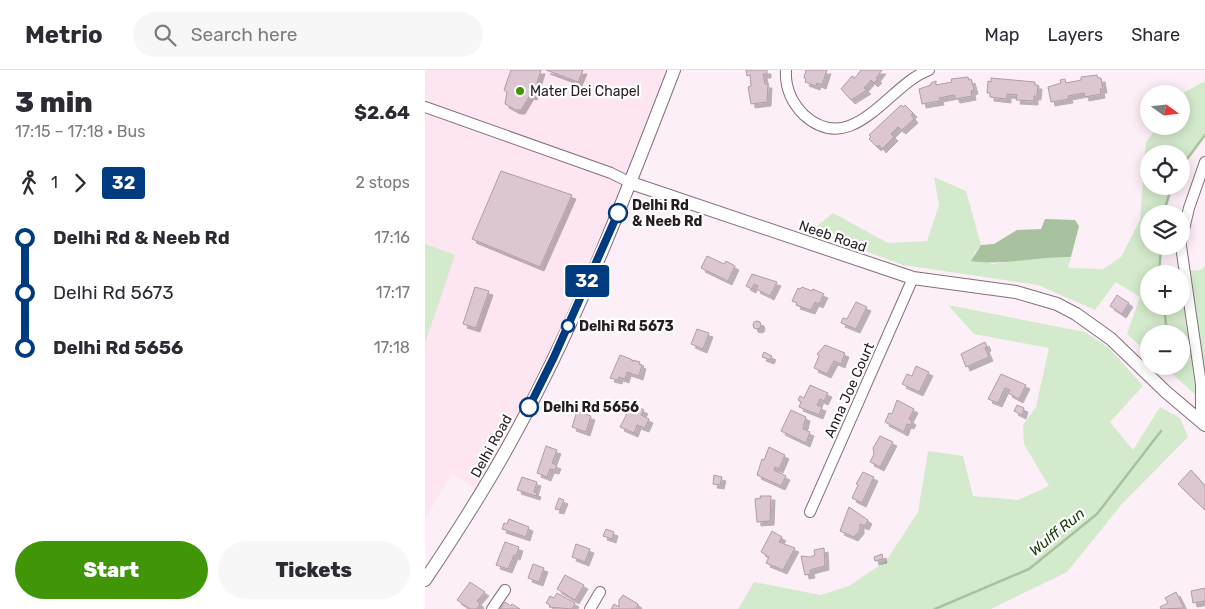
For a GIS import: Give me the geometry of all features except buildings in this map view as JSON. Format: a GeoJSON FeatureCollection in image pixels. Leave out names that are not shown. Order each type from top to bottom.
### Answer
{"type":"FeatureCollection","features":[{"type":"Feature","properties":{"kind":"street","name":"Delhi Road"},"geometry":{"type":"LineString","coordinates":[[425,580],[477,500],[522,421],[554,357],[631,183],[674,70]]}},
{"type":"Feature","properties":{"kind":"street"},"geometry":{"type":"LineString","coordinates":[[786,70],[787,86],[799,109],[816,122],[839,128],[857,124],[867,118],[902,85],[929,70]]}},
{"type":"Feature","properties":{"kind":"street","name":"Neeb Road"},"geometry":{"type":"LineString","coordinates":[[425,107],[611,173],[631,183],[913,278],[1016,292],[1037,297],[1070,310],[1111,339],[1166,392],[1203,423]]}},
{"type":"Feature","properties":{"kind":"street"},"geometry":{"type":"LineString","coordinates":[[1190,205],[1205,162]]}},
{"type":"Feature","properties":{"kind":"street"},"geometry":{"type":"LineString","coordinates":[[1182,255],[1201,384],[1203,423]]}},
{"type":"Feature","properties":{"kind":"street","name":"Anna Joe Court"},"geometry":{"type":"LineString","coordinates":[[810,512],[913,278]]}},
{"type":"Feature","properties":{"kind":"street"},"geometry":{"type":"LineString","coordinates":[[492,609],[505,590]]}},
{"type":"Feature","properties":{"kind":"street"},"geometry":{"type":"LineString","coordinates":[[590,609],[600,592]]}},
{"type":"Feature","properties":{"kind":"shaded area"},"geometry":{"type":"Polygon","coordinates":[[[425,70],[674,70],[554,357],[481,493],[452,474],[425,519],[425,70]]]}},
{"type":"Feature","properties":{"kind":"shaded area"},"geometry":{"type":"Polygon","coordinates":[[[1205,81],[1205,135],[1190,155],[1190,145],[1146,145],[1151,135],[1190,135],[1190,89],[1205,81]]]}},
{"type":"Feature","properties":{"kind":"shaded area"},"geometry":{"type":"Polygon","coordinates":[[[934,177],[966,191],[981,245],[973,255],[992,264],[1046,256],[1071,257],[1068,268],[1103,269],[1121,257],[1140,220],[1140,255],[1161,255],[1160,265],[1140,265],[1140,297],[1116,282],[1095,310],[1038,285],[903,265],[811,231],[833,213],[888,243],[927,241],[939,205],[934,177]]]}},
{"type":"Feature","properties":{"kind":"shaded area"},"geometry":{"type":"Polygon","coordinates":[[[1142,195],[1169,195],[1166,205],[1141,205],[1142,195]]]}},
{"type":"Feature","properties":{"kind":"shaded area"},"geometry":{"type":"Polygon","coordinates":[[[1045,219],[1075,220],[1079,226],[1071,257],[1008,262],[971,261],[981,245],[994,244],[1017,230],[1041,229],[1045,219]]]}},
{"type":"Feature","properties":{"kind":"shaded area"},"geometry":{"type":"Polygon","coordinates":[[[425,244],[455,255],[425,343],[425,244]]]}},
{"type":"Feature","properties":{"kind":"shaded area"},"geometry":{"type":"Polygon","coordinates":[[[1205,266],[1205,403],[1173,375],[1190,375],[1190,325],[1140,325],[1140,346],[1127,334],[1140,297],[1140,315],[1190,315],[1190,271],[1201,270],[1205,266]]]}},
{"type":"Feature","properties":{"kind":"shaded area"},"geometry":{"type":"Polygon","coordinates":[[[948,305],[1085,332],[1109,348],[1143,386],[1110,422],[1133,450],[1160,407],[1180,418],[1188,437],[1122,504],[1067,572],[991,609],[738,609],[754,582],[820,595],[849,586],[886,561],[918,512],[928,451],[963,456],[973,496],[1018,500],[1049,486],[1024,444],[1023,425],[1036,407],[1049,348],[974,334],[948,305]]]}},
{"type":"Feature","properties":{"kind":"waterway","name":"Wulff Run"},"geometry":{"type":"LineString","coordinates":[[1190,155],[1205,135]]}},
{"type":"Feature","properties":{"kind":"waterway","name":"Wulff Run"},"geometry":{"type":"LineString","coordinates":[[1166,205],[1169,195]]}},
{"type":"Feature","properties":{"kind":"waterway","name":"Wulff Run"},"geometry":{"type":"LineString","coordinates":[[1160,255],[1160,265]]}},
{"type":"Feature","properties":{"kind":"waterway","name":"Wulff Run"},"geometry":{"type":"LineString","coordinates":[[1165,315],[1166,325]]}},
{"type":"Feature","properties":{"kind":"waterway","name":"Wulff Run"},"geometry":{"type":"LineString","coordinates":[[935,609],[1029,569],[1097,514],[1161,431]]}},
{"type":"Feature","properties":{"kind":"bus line","name":"32"},"geometry":{"type":"LineString","coordinates":[[529,407],[554,357],[618,213]]}},
{"type":"Feature","properties":{"kind":"place","name":"Mater Dei Chapel"},"geometry":{"type":"Point","coordinates":[520,91]}},
{"type":"Feature","properties":{"kind":"place","name":"Delhi Rd & Neeb Rd"},"geometry":{"type":"Point","coordinates":[618,213]}},
{"type":"Feature","properties":{"kind":"place","name":"Delhi Rd 5673"},"geometry":{"type":"Point","coordinates":[568,326]}},
{"type":"Feature","properties":{"kind":"place","name":"Delhi Rd 5656"},"geometry":{"type":"Point","coordinates":[529,407]}}]}
